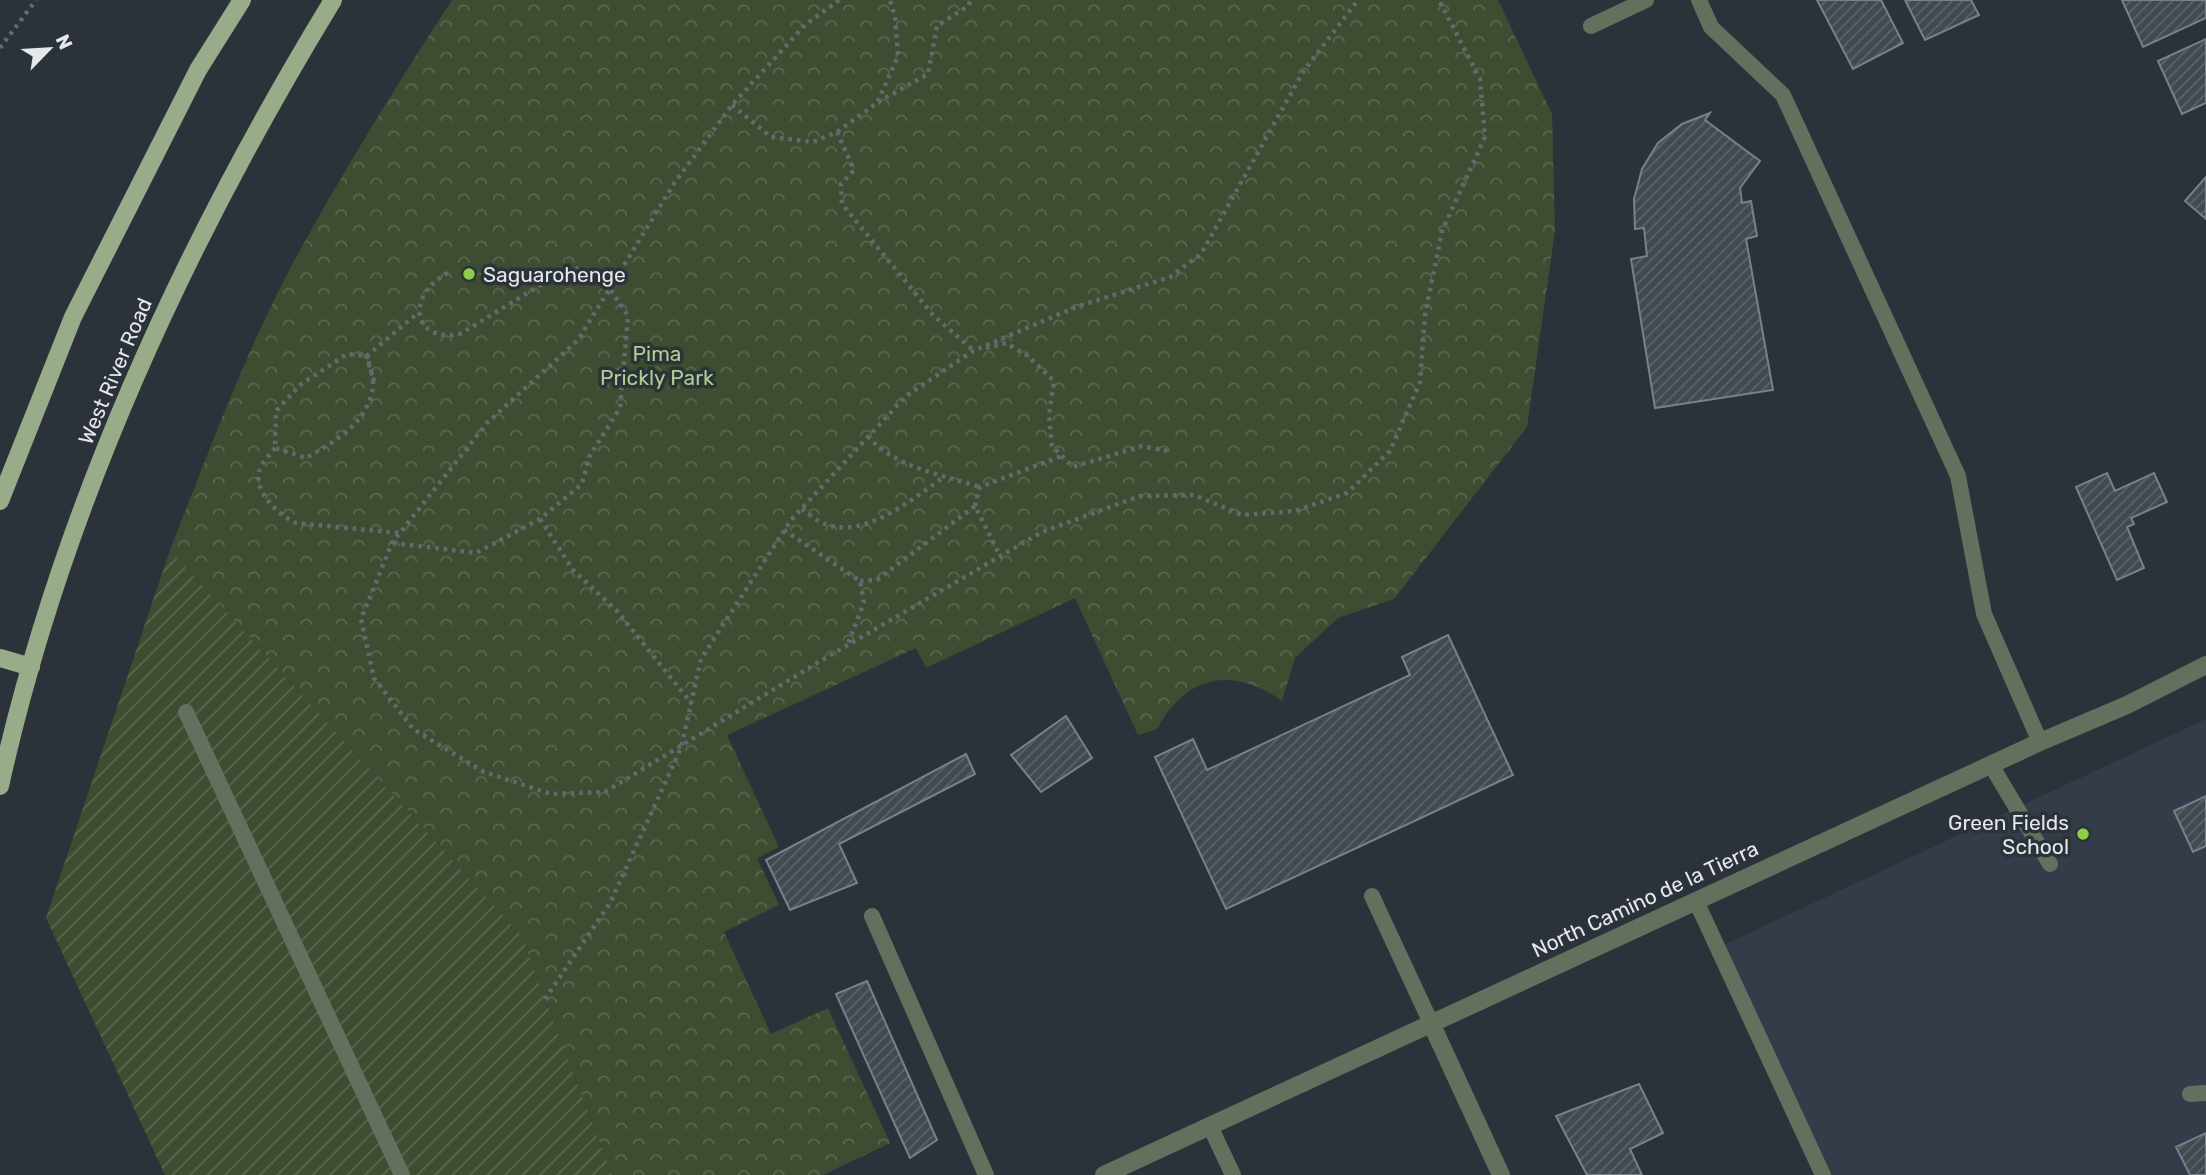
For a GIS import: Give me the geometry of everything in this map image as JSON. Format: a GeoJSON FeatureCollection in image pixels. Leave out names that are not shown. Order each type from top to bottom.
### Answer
{"type":"FeatureCollection","features":[{"type":"Feature","properties":{"kind":"main road"},"geometry":{"type":"LineString","coordinates":[[0,501],[73,317],[198,70],[242,0]]}},
{"type":"Feature","properties":{"kind":"main road","name":"West River Road"},"geometry":{"type":"LineString","coordinates":[[0,786],[31,667],[74,527],[157,324],[269,105],[333,0]]}},
{"type":"Feature","properties":{"kind":"main road"},"geometry":{"type":"LineString","coordinates":[[0,658],[31,667]]}},
{"type":"Feature","properties":{"kind":"street","name":"North Camino de la Tierra"},"geometry":{"type":"LineString","coordinates":[[1104,1175],[2040,742],[2127,705],[2206,665]]}},
{"type":"Feature","properties":{"kind":"street"},"geometry":{"type":"LineString","coordinates":[[1431,1023],[1501,1175]]}},
{"type":"Feature","properties":{"kind":"lane"},"geometry":{"type":"LineString","coordinates":[[1591,26],[1646,0]]}},
{"type":"Feature","properties":{"kind":"lane"},"geometry":{"type":"LineString","coordinates":[[1699,0],[1712,27],[1783,95],[1958,476],[1984,614],[2040,742]]}},
{"type":"Feature","properties":{"kind":"lane"},"geometry":{"type":"LineString","coordinates":[[186,712],[402,1175]]}},
{"type":"Feature","properties":{"kind":"lane"},"geometry":{"type":"LineString","coordinates":[[1991,765],[2050,864]]}},
{"type":"Feature","properties":{"kind":"lane"},"geometry":{"type":"LineString","coordinates":[[1372,896],[1431,1023]]}},
{"type":"Feature","properties":{"kind":"lane"},"geometry":{"type":"LineString","coordinates":[[1696,901],[1823,1175]]}},
{"type":"Feature","properties":{"kind":"lane"},"geometry":{"type":"LineString","coordinates":[[872,916],[986,1175]]}},
{"type":"Feature","properties":{"kind":"lane"},"geometry":{"type":"LineString","coordinates":[[1210,1126],[1233,1175]]}},
{"type":"Feature","properties":{"kind":"path"},"geometry":{"type":"LineString","coordinates":[[0,48],[36,0]]}},
{"type":"Feature","properties":{"kind":"path"},"geometry":{"type":"LineString","coordinates":[[839,0],[805,25],[732,105],[675,182],[578,340],[487,423],[392,543],[361,619],[374,678],[413,729],[484,772],[551,794],[605,792],[848,644],[1042,531],[1140,496],[1194,495],[1242,515],[1295,511],[1347,493],[1390,451],[1420,382],[1425,315],[1442,231],[1485,137],[1479,79],[1439,0]]}},
{"type":"Feature","properties":{"kind":"path"},"geometry":{"type":"LineString","coordinates":[[877,103],[898,56],[895,17],[890,0]]}},
{"type":"Feature","properties":{"kind":"path"},"geometry":{"type":"LineString","coordinates":[[732,105],[771,137],[813,142],[837,132],[877,103],[928,74],[937,26],[968,6],[971,0]]}},
{"type":"Feature","properties":{"kind":"path"},"geometry":{"type":"LineString","coordinates":[[545,999],[610,903],[681,748],[701,659],[784,530],[906,396],[974,351],[1076,307],[1170,277],[1201,254],[1303,72],[1358,0]]}},
{"type":"Feature","properties":{"kind":"path"},"geometry":{"type":"LineString","coordinates":[[837,132],[854,170],[841,184],[842,204],[933,315],[974,351]]}},
{"type":"Feature","properties":{"kind":"path"},"geometry":{"type":"LineString","coordinates":[[392,543],[476,553],[540,519],[582,484],[589,457],[620,408],[628,316],[610,289],[572,266],[460,334],[443,337],[428,329],[419,312],[421,295],[435,280],[450,272]]}},
{"type":"Feature","properties":{"kind":"path"},"geometry":{"type":"LineString","coordinates":[[400,533],[296,523],[281,516],[261,487],[259,471],[275,448],[276,411],[300,385],[348,354],[367,356],[419,312]]}},
{"type":"Feature","properties":{"kind":"path"},"geometry":{"type":"LineString","coordinates":[[974,351],[1006,343],[1028,356],[1054,381],[1049,415],[1052,446],[1073,467],[1142,446],[1168,451]]}},
{"type":"Feature","properties":{"kind":"path"},"geometry":{"type":"LineString","coordinates":[[275,448],[306,458],[342,438],[360,416],[374,381],[367,356]]}},
{"type":"Feature","properties":{"kind":"path"},"geometry":{"type":"LineString","coordinates":[[868,436],[878,449],[979,487],[1062,456]]}},
{"type":"Feature","properties":{"kind":"path"},"geometry":{"type":"LineString","coordinates":[[802,509],[827,525],[864,525],[904,506],[945,475]]}},
{"type":"Feature","properties":{"kind":"path"},"geometry":{"type":"LineString","coordinates":[[979,487],[975,506],[1000,556]]}},
{"type":"Feature","properties":{"kind":"path"},"geometry":{"type":"LineString","coordinates":[[784,530],[860,581],[877,580],[975,506]]}},
{"type":"Feature","properties":{"kind":"path"},"geometry":{"type":"LineString","coordinates":[[540,519],[573,570],[617,611],[692,704]]}},
{"type":"Feature","properties":{"kind":"path"},"geometry":{"type":"LineString","coordinates":[[848,644],[863,602],[860,581]]}},
{"type":"Feature","properties":{"kind":"shaded area","name":"Green Fields School"},"geometry":{"type":"Polygon","coordinates":[[[2206,719],[2206,1175],[1828,1175],[1715,949],[2206,719]]]}},
{"type":"Feature","properties":{"kind":"green space","name":"Pima Prickly Park"},"geometry":{"type":"Polygon","coordinates":[[[452,0],[1498,0],[1552,114],[1555,231],[1527,427],[1394,599],[1338,618],[1295,658],[1282,701],[1246,683],[1212,681],[1182,696],[1157,729],[1138,735],[1075,598],[926,668],[916,648],[727,735],[779,847],[757,858],[779,905],[724,932],[771,1034],[828,1008],[890,1143],[823,1175],[612,1175],[521,935],[170,550],[243,369],[275,298],[370,130],[452,0]]]}},
{"type":"Feature","properties":{"kind":"green space"},"geometry":{"type":"Polygon","coordinates":[[[170,550],[521,935],[612,1175],[165,1175],[46,918],[170,550]]]}},
{"type":"Feature","properties":{"kind":"building"},"geometry":{"type":"Polygon","coordinates":[[[1817,0],[1881,0],[1903,43],[1853,69],[1817,0]]]}},
{"type":"Feature","properties":{"kind":"building"},"geometry":{"type":"Polygon","coordinates":[[[1905,0],[1971,0],[1979,15],[1925,40],[1905,0]]]}},
{"type":"Feature","properties":{"kind":"building"},"geometry":{"type":"Polygon","coordinates":[[[2122,0],[2206,0],[2206,18],[2143,47],[2122,0]]]}},
{"type":"Feature","properties":{"kind":"building"},"geometry":{"type":"Polygon","coordinates":[[[2206,39],[2206,103],[2182,114],[2158,61],[2206,39]]]}},
{"type":"Feature","properties":{"kind":"building"},"geometry":{"type":"Polygon","coordinates":[[[1710,113],[1705,120],[1760,161],[1740,188],[1742,203],[1751,201],[1757,236],[1746,239],[1773,390],[1655,408],[1631,259],[1647,256],[1644,228],[1635,229],[1634,199],[1642,169],[1658,143],[1682,124],[1710,113]]]}},
{"type":"Feature","properties":{"kind":"building"},"geometry":{"type":"Polygon","coordinates":[[[2206,177],[2206,219],[2185,201],[2206,177]]]}},
{"type":"Feature","properties":{"kind":"building"},"geometry":{"type":"Polygon","coordinates":[[[2107,473],[2115,491],[2154,473],[2167,502],[2131,518],[2134,524],[2127,527],[2144,568],[2117,580],[2076,487],[2107,473]]]}},
{"type":"Feature","properties":{"kind":"building"},"geometry":{"type":"Polygon","coordinates":[[[1448,635],[1513,775],[1226,909],[1155,757],[1193,739],[1207,770],[1410,675],[1402,657],[1448,635]]]}},
{"type":"Feature","properties":{"kind":"building"},"geometry":{"type":"Polygon","coordinates":[[[1066,716],[1092,758],[1041,792],[1011,755],[1066,716]]]}},
{"type":"Feature","properties":{"kind":"building"},"geometry":{"type":"Polygon","coordinates":[[[966,754],[975,774],[839,844],[857,883],[790,910],[766,860],[966,754]]]}},
{"type":"Feature","properties":{"kind":"building"},"geometry":{"type":"Polygon","coordinates":[[[2206,796],[2206,846],[2193,852],[2174,811],[2206,796]]]}},
{"type":"Feature","properties":{"kind":"building"},"geometry":{"type":"Polygon","coordinates":[[[867,981],[937,1140],[910,1158],[836,994],[867,981]]]}},
{"type":"Feature","properties":{"kind":"building"},"geometry":{"type":"Polygon","coordinates":[[[1639,1084],[1663,1133],[1630,1149],[1642,1175],[1587,1175],[1556,1116],[1639,1084]]]}},
{"type":"Feature","properties":{"kind":"building"},"geometry":{"type":"Polygon","coordinates":[[[2206,1133],[2206,1175],[2190,1175],[2176,1147],[2206,1133]]]}},
{"type":"Feature","properties":{"kind":"place","name":"Saguarohenge"},"geometry":{"type":"Point","coordinates":[469,274]}},
{"type":"Feature","properties":{"kind":"place","name":"Green Fields School"},"geometry":{"type":"Point","coordinates":[2083,834]}}]}
